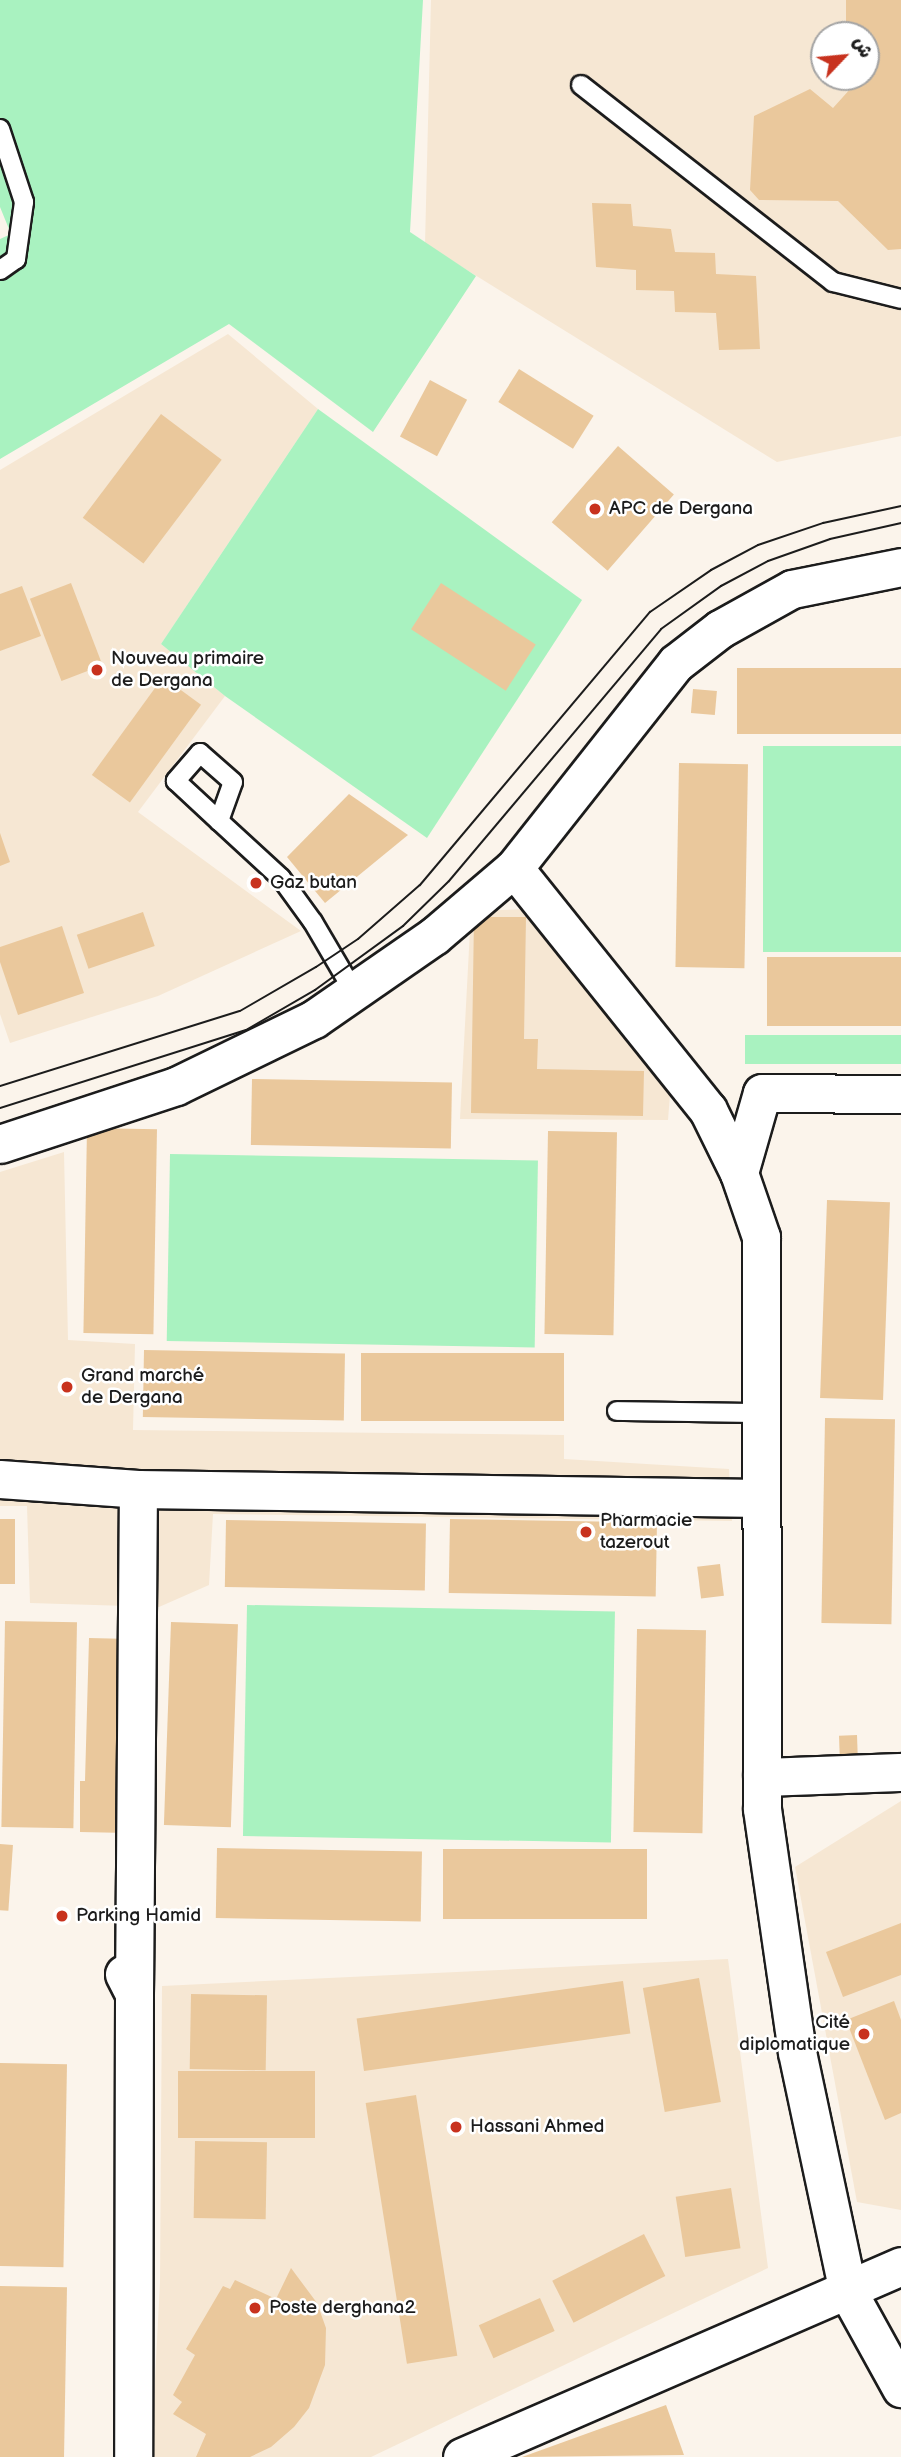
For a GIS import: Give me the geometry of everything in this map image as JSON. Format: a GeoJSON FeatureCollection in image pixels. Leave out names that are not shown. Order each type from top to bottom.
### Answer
{"type":"FeatureCollection","features":[{"type":"Feature","properties":{"kind":"street"},"geometry":{"type":"LineString","coordinates":[[0,1144],[176,1086],[314,1019],[434,936],[514,868],[676,663],[720,629],[792,589],[901,567]]}},
{"type":"Feature","properties":{"kind":"street"},"geometry":{"type":"LineString","coordinates":[[514,868],[708,1110],[739,1173],[761,1237],[762,1809],[797,2052],[848,2291],[901,2388]]}},
{"type":"Feature","properties":{"kind":"street"},"geometry":{"type":"LineString","coordinates":[[739,1173],[762,1093],[901,1094]]}},
{"type":"Feature","properties":{"kind":"street"},"geometry":{"type":"LineString","coordinates":[[0,1479],[138,1489],[761,1498]]}},
{"type":"Feature","properties":{"kind":"street"},"geometry":{"type":"LineString","coordinates":[[133,2457],[126,1979],[138,1489]]}},
{"type":"Feature","properties":{"kind":"street"},"geometry":{"type":"LineString","coordinates":[[762,1777],[901,1772]]}},
{"type":"Feature","properties":{"kind":"street"},"geometry":{"type":"LineString","coordinates":[[461,2457],[901,2266]]}},
{"type":"Feature","properties":{"kind":"lane"},"geometry":{"type":"LineString","coordinates":[[581,85],[833,282],[901,299]]}},
{"type":"Feature","properties":{"kind":"lane"},"geometry":{"type":"LineString","coordinates":[[0,129],[24,202],[16,259],[0,270]]}},
{"type":"Feature","properties":{"kind":"lane"},"geometry":{"type":"LineString","coordinates":[[219,821],[281,878],[313,922],[354,992]]}},
{"type":"Feature","properties":{"kind":"lane"},"geometry":{"type":"LineString","coordinates":[[617,1410],[761,1413]]}},
{"type":"Feature","properties":{"kind":"shaded area"},"geometry":{"type":"Polygon","coordinates":[[[431,0],[901,0],[901,436],[777,462],[425,244],[431,0]]]}},
{"type":"Feature","properties":{"kind":"shaded area","name":"Nouveau primaire de Dergana"},"geometry":{"type":"Polygon","coordinates":[[[228,334],[318,409],[161,644],[225,696],[138,812],[301,931],[158,996],[10,1043],[0,1014],[0,470],[228,334]]]}},
{"type":"Feature","properties":{"kind":"shaded area"},"geometry":{"type":"Polygon","coordinates":[[[531,909],[671,1082],[668,1120],[460,1119],[471,911],[531,909]]]}},
{"type":"Feature","properties":{"kind":"shaded area","name":"Grand marché de Dergana"},"geometry":{"type":"Polygon","coordinates":[[[64,1152],[68,1340],[135,1344],[133,1430],[564,1435],[564,1459],[729,1469],[732,1521],[213,1514],[209,1585],[159,1607],[30,1603],[27,1506],[0,1506],[0,1172],[64,1152]]]}},
{"type":"Feature","properties":{"kind":"shaded area","name":"Cité diplomatique"},"geometry":{"type":"Polygon","coordinates":[[[901,1801],[901,2210],[857,2202],[795,1867],[901,1801]]]}},
{"type":"Feature","properties":{"kind":"shaded area","name":"Hassani Ahmed"},"geometry":{"type":"Polygon","coordinates":[[[728,1959],[768,2268],[371,2457],[151,2457],[160,2282],[162,1986],[728,1959]]]}},
{"type":"Feature","properties":{"kind":"green space"},"geometry":{"type":"Polygon","coordinates":[[[0,0],[423,0],[410,232],[476,276],[373,432],[229,324],[0,459],[0,239],[11,234],[0,207],[0,0]]]}},
{"type":"Feature","properties":{"kind":"green space"},"geometry":{"type":"Polygon","coordinates":[[[318,409],[582,600],[427,838],[225,696],[161,644],[318,409]]]}},
{"type":"Feature","properties":{"kind":"green space"},"geometry":{"type":"Polygon","coordinates":[[[763,746],[901,746],[901,952],[763,952],[763,746]]]}},
{"type":"Feature","properties":{"kind":"green space"},"geometry":{"type":"Polygon","coordinates":[[[745,1035],[901,1035],[901,1064],[745,1064],[745,1035]]]}},
{"type":"Feature","properties":{"kind":"green space"},"geometry":{"type":"Polygon","coordinates":[[[170,1154],[538,1160],[535,1347],[167,1341],[170,1154]]]}},
{"type":"Feature","properties":{"kind":"green space"},"geometry":{"type":"Polygon","coordinates":[[[247,1605],[615,1611],[611,1842],[243,1836],[247,1605]]]}},
{"type":"Feature","properties":{"kind":"building"},"geometry":{"type":"Polygon","coordinates":[[[846,0],[901,0],[901,249],[888,250],[838,201],[759,200],[750,190],[754,116],[810,89],[833,108],[848,91],[880,91],[880,21],[846,21],[846,0]]]}},
{"type":"Feature","properties":{"kind":"building"},"geometry":{"type":"Polygon","coordinates":[[[592,203],[631,204],[633,226],[671,229],[675,252],[715,253],[716,274],[756,276],[760,349],[719,350],[716,313],[675,312],[674,291],[636,290],[636,270],[596,267],[592,203]]]}},
{"type":"Feature","properties":{"kind":"building"},"geometry":{"type":"Polygon","coordinates":[[[519,369],[594,416],[573,449],[498,402],[519,369]]]}},
{"type":"Feature","properties":{"kind":"building"},"geometry":{"type":"Polygon","coordinates":[[[430,380],[467,400],[437,456],[400,437],[430,380]]]}},
{"type":"Feature","properties":{"kind":"building"},"geometry":{"type":"Polygon","coordinates":[[[161,414],[222,460],[143,564],[83,518],[161,414]]]}},
{"type":"Feature","properties":{"kind":"building"},"geometry":{"type":"Polygon","coordinates":[[[618,446],[674,495],[608,571],[552,522],[618,446]]]}},
{"type":"Feature","properties":{"kind":"building"},"geometry":{"type":"Polygon","coordinates":[[[71,583],[103,665],[61,681],[30,599],[71,583]]]}},
{"type":"Feature","properties":{"kind":"building"},"geometry":{"type":"Polygon","coordinates":[[[441,583],[536,645],[506,691],[411,629],[441,583]]]}},
{"type":"Feature","properties":{"kind":"building"},"geometry":{"type":"Polygon","coordinates":[[[22,586],[41,636],[0,651],[0,594],[22,586]]]}},
{"type":"Feature","properties":{"kind":"building"},"geometry":{"type":"Polygon","coordinates":[[[737,668],[901,668],[901,734],[737,734],[737,668]]]}},
{"type":"Feature","properties":{"kind":"building"},"geometry":{"type":"Polygon","coordinates":[[[163,677],[201,705],[130,803],[92,775],[163,677]]]}},
{"type":"Feature","properties":{"kind":"building"},"geometry":{"type":"Polygon","coordinates":[[[693,689],[717,691],[715,715],[691,713],[693,689]]]}},
{"type":"Feature","properties":{"kind":"building"},"geometry":{"type":"Polygon","coordinates":[[[679,763],[748,764],[744,968],[675,967],[679,763]]]}},
{"type":"Feature","properties":{"kind":"building"},"geometry":{"type":"Polygon","coordinates":[[[349,794],[408,835],[325,903],[287,857],[349,794]]]}},
{"type":"Feature","properties":{"kind":"building"},"geometry":{"type":"Polygon","coordinates":[[[0,833],[10,862],[0,866],[0,833]]]}},
{"type":"Feature","properties":{"kind":"building"},"geometry":{"type":"Polygon","coordinates":[[[143,912],[155,946],[89,969],[77,935],[143,912]]]}},
{"type":"Feature","properties":{"kind":"building"},"geometry":{"type":"Polygon","coordinates":[[[474,917],[526,917],[524,1039],[538,1039],[537,1069],[644,1071],[643,1116],[471,1113],[474,917]]]}},
{"type":"Feature","properties":{"kind":"building"},"geometry":{"type":"Polygon","coordinates":[[[62,926],[84,993],[18,1015],[0,962],[0,947],[62,926]]]}},
{"type":"Feature","properties":{"kind":"building"},"geometry":{"type":"Polygon","coordinates":[[[767,957],[901,957],[901,1026],[767,1026],[767,957]]]}},
{"type":"Feature","properties":{"kind":"building"},"geometry":{"type":"Polygon","coordinates":[[[252,1079],[452,1082],[451,1148],[251,1145],[252,1079]]]}},
{"type":"Feature","properties":{"kind":"building"},"geometry":{"type":"Polygon","coordinates":[[[87,1128],[157,1129],[153,1334],[83,1333],[87,1128]]]}},
{"type":"Feature","properties":{"kind":"building"},"geometry":{"type":"Polygon","coordinates":[[[548,1131],[617,1132],[613,1335],[544,1334],[548,1131]]]}},
{"type":"Feature","properties":{"kind":"building"},"geometry":{"type":"Polygon","coordinates":[[[827,1200],[890,1202],[883,1400],[820,1398],[827,1200]]]}},
{"type":"Feature","properties":{"kind":"building"},"geometry":{"type":"Polygon","coordinates":[[[144,1350],[345,1354],[344,1420],[143,1417],[144,1350]]]}},
{"type":"Feature","properties":{"kind":"building"},"geometry":{"type":"Polygon","coordinates":[[[361,1353],[564,1353],[564,1421],[361,1421],[361,1353]]]}},
{"type":"Feature","properties":{"kind":"building"},"geometry":{"type":"Polygon","coordinates":[[[825,1418],[895,1419],[891,1624],[821,1623],[825,1418]]]}},
{"type":"Feature","properties":{"kind":"building"},"geometry":{"type":"Polygon","coordinates":[[[0,1519],[15,1519],[15,1584],[0,1584],[0,1519]]]}},
{"type":"Feature","properties":{"kind":"building"},"geometry":{"type":"Polygon","coordinates":[[[450,1519],[657,1523],[656,1597],[449,1593],[450,1519]]]}},
{"type":"Feature","properties":{"kind":"building"},"geometry":{"type":"Polygon","coordinates":[[[226,1520],[426,1523],[425,1590],[225,1587],[226,1520]]]}},
{"type":"Feature","properties":{"kind":"building"},"geometry":{"type":"Polygon","coordinates":[[[720,1564],[724,1596],[701,1599],[697,1567],[720,1564]]]}},
{"type":"Feature","properties":{"kind":"building"},"geometry":{"type":"Polygon","coordinates":[[[5,1621],[77,1622],[73,1828],[1,1827],[5,1621]]]}},
{"type":"Feature","properties":{"kind":"building"},"geometry":{"type":"Polygon","coordinates":[[[171,1622],[238,1624],[231,1827],[164,1825],[171,1622]]]}},
{"type":"Feature","properties":{"kind":"building"},"geometry":{"type":"Polygon","coordinates":[[[637,1629],[706,1630],[702,1833],[633,1832],[637,1629]]]}},
{"type":"Feature","properties":{"kind":"building"},"geometry":{"type":"Polygon","coordinates":[[[89,1638],[130,1639],[128,1833],[80,1832],[80,1781],[85,1781],[89,1638]]]}},
{"type":"Feature","properties":{"kind":"building"},"geometry":{"type":"Polygon","coordinates":[[[857,1735],[858,1766],[840,1767],[839,1736],[857,1735]]]}},
{"type":"Feature","properties":{"kind":"building"},"geometry":{"type":"Polygon","coordinates":[[[0,1844],[13,1845],[8,1911],[0,1910],[0,1844]]]}},
{"type":"Feature","properties":{"kind":"building"},"geometry":{"type":"Polygon","coordinates":[[[217,1848],[422,1852],[421,1922],[216,1918],[217,1848]]]}},
{"type":"Feature","properties":{"kind":"building"},"geometry":{"type":"Polygon","coordinates":[[[443,1849],[647,1849],[647,1919],[443,1919],[443,1849]]]}},
{"type":"Feature","properties":{"kind":"building"},"geometry":{"type":"Polygon","coordinates":[[[901,1923],[901,1975],[843,1997],[826,1952],[901,1923]]]}},
{"type":"Feature","properties":{"kind":"building"},"geometry":{"type":"Polygon","coordinates":[[[699,1978],[721,2102],[665,2112],[643,1988],[699,1978]]]}},
{"type":"Feature","properties":{"kind":"building"},"geometry":{"type":"Polygon","coordinates":[[[623,1981],[630,2033],[364,2071],[357,2018],[623,1981]]]}},
{"type":"Feature","properties":{"kind":"building"},"geometry":{"type":"Polygon","coordinates":[[[191,1994],[267,1995],[266,2070],[190,2069],[191,1994]]]}},
{"type":"Feature","properties":{"kind":"building"},"geometry":{"type":"Polygon","coordinates":[[[894,2001],[901,2020],[901,2113],[885,2120],[846,2020],[894,2001]]]}},
{"type":"Feature","properties":{"kind":"building"},"geometry":{"type":"Polygon","coordinates":[[[0,2063],[67,2064],[63,2267],[0,2266],[0,2063]]]}},
{"type":"Feature","properties":{"kind":"building"},"geometry":{"type":"Polygon","coordinates":[[[178,2071],[315,2071],[315,2138],[178,2138],[178,2071]]]}},
{"type":"Feature","properties":{"kind":"building"},"geometry":{"type":"Polygon","coordinates":[[[416,2095],[457,2356],[407,2364],[366,2103],[416,2095]]]}},
{"type":"Feature","properties":{"kind":"building"},"geometry":{"type":"Polygon","coordinates":[[[195,2141],[267,2142],[266,2219],[194,2218],[195,2141]]]}},
{"type":"Feature","properties":{"kind":"building"},"geometry":{"type":"Polygon","coordinates":[[[731,2188],[741,2248],[685,2257],[676,2197],[731,2188]]]}},
{"type":"Feature","properties":{"kind":"building"},"geometry":{"type":"Polygon","coordinates":[[[644,2234],[665,2276],[574,2323],[552,2281],[644,2234]]]}},
{"type":"Feature","properties":{"kind":"building"},"geometry":{"type":"Polygon","coordinates":[[[291,2268],[317,2303],[326,2328],[325,2365],[309,2408],[294,2427],[271,2447],[250,2457],[196,2457],[206,2434],[173,2414],[182,2402],[173,2395],[195,2355],[186,2349],[223,2286],[230,2289],[235,2280],[276,2299],[291,2268]]]}},
{"type":"Feature","properties":{"kind":"building"},"geometry":{"type":"Polygon","coordinates":[[[0,2286],[67,2287],[64,2457],[0,2457],[0,2286]]]}},
{"type":"Feature","properties":{"kind":"building"},"geometry":{"type":"Polygon","coordinates":[[[540,2298],[555,2331],[493,2358],[479,2325],[540,2298]]]}},
{"type":"Feature","properties":{"kind":"building"},"geometry":{"type":"Polygon","coordinates":[[[666,2405],[684,2455],[522,2457],[666,2405]]]}},
{"type":"Feature","properties":{"kind":"tram line"},"geometry":{"type":"LineString","coordinates":[[0,1086],[240,1011],[316,967],[358,939],[420,885],[650,612],[711,570],[758,545],[823,523],[901,506]]}},
{"type":"Feature","properties":{"kind":"tram line"},"geometry":{"type":"LineString","coordinates":[[0,1108],[246,1030],[315,990],[403,926],[449,881],[661,629],[721,586],[768,561],[830,539],[901,523]]}},
{"type":"Feature","properties":{"kind":"place","name":"APC de Dergana"},"geometry":{"type":"Point","coordinates":[595,509]}},
{"type":"Feature","properties":{"kind":"place","name":"Nouveau primaire de Dergana"},"geometry":{"type":"Point","coordinates":[97,670]}},
{"type":"Feature","properties":{"kind":"place","name":"Gaz butan"},"geometry":{"type":"Point","coordinates":[256,883]}},
{"type":"Feature","properties":{"kind":"place","name":"Grand marché de Dergana"},"geometry":{"type":"Point","coordinates":[67,1387]}},
{"type":"Feature","properties":{"kind":"place","name":"Pharmacie tazerout"},"geometry":{"type":"Point","coordinates":[586,1532]}},
{"type":"Feature","properties":{"kind":"place","name":"Parking Hamid"},"geometry":{"type":"Point","coordinates":[62,1916]}},
{"type":"Feature","properties":{"kind":"place","name":"Cité diplomatique"},"geometry":{"type":"Point","coordinates":[864,2034]}},
{"type":"Feature","properties":{"kind":"place","name":"Hassani Ahmed"},"geometry":{"type":"Point","coordinates":[456,2127]}},
{"type":"Feature","properties":{"kind":"place","name":"Poste derghana2"},"geometry":{"type":"Point","coordinates":[255,2308]}}]}
